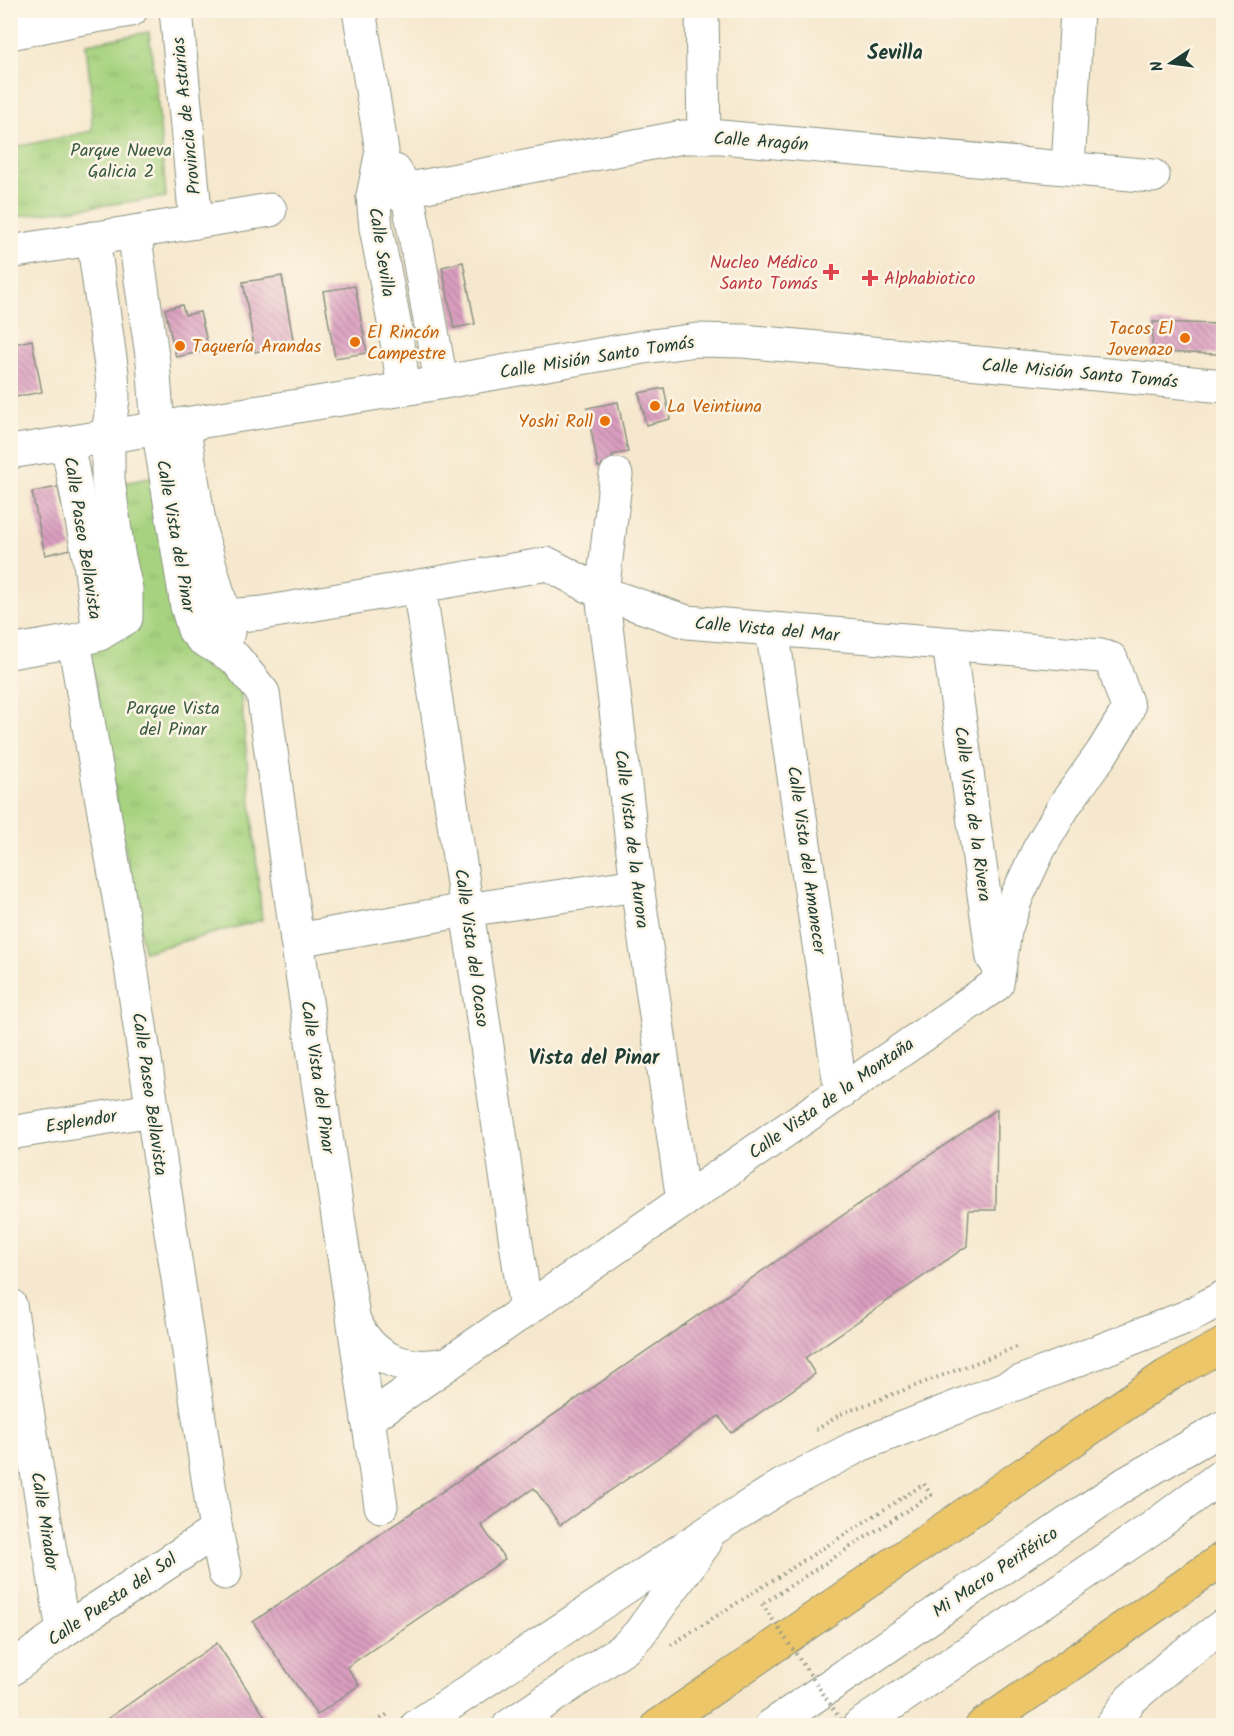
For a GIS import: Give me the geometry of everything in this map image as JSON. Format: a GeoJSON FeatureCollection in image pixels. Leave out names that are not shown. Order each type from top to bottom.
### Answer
{"type":"FeatureCollection","features":[{"type":"Feature","properties":{"kind":"highway"},"geometry":{"type":"LineString","coordinates":[[658,1725],[1166,1376],[1224,1344]]}},
{"type":"Feature","properties":{"kind":"highway"},"geometry":{"type":"LineString","coordinates":[[982,1725],[1224,1558]]}},
{"type":"Feature","properties":{"kind":"street"},"geometry":{"type":"LineString","coordinates":[[10,33],[131,10]]}},
{"type":"Feature","properties":{"kind":"street","name":"Provincia de Asturias"},"geometry":{"type":"LineString","coordinates":[[176,10],[196,222]]}},
{"type":"Feature","properties":{"kind":"street","name":"Calle Sevilla"},"geometry":{"type":"LineString","coordinates":[[359,10],[382,151],[373,196],[376,228],[404,388]]}},
{"type":"Feature","properties":{"kind":"street"},"geometry":{"type":"LineString","coordinates":[[702,10],[705,137]]}},
{"type":"Feature","properties":{"kind":"street"},"geometry":{"type":"LineString","coordinates":[[1068,168],[1077,10]]}},
{"type":"Feature","properties":{"kind":"street","name":"Calle Aragón"},"geometry":{"type":"LineString","coordinates":[[373,196],[684,137],[721,137],[1153,176]]}},
{"type":"Feature","properties":{"kind":"street","name":"Calle Sevilla"},"geometry":{"type":"LineString","coordinates":[[382,151],[407,190],[441,382]]}},
{"type":"Feature","properties":{"kind":"street"},"geometry":{"type":"LineString","coordinates":[[10,252],[270,210]]}},
{"type":"Feature","properties":{"kind":"street"},"geometry":{"type":"LineString","coordinates":[[134,232],[153,362],[170,425]]}},
{"type":"Feature","properties":{"kind":"street"},"geometry":{"type":"LineString","coordinates":[[93,238],[112,373],[113,398],[108,435]]}},
{"type":"Feature","properties":{"kind":"street","name":"Calle Misión Santo Tomás"},"geometry":{"type":"LineString","coordinates":[[10,452],[697,340],[743,341],[1224,386]]}},
{"type":"Feature","properties":{"kind":"street","name":"Calle Vista del Pinar"},"geometry":{"type":"LineString","coordinates":[[170,425],[187,606],[194,630],[201,638],[235,658],[263,693],[297,940],[381,1506]]}},
{"type":"Feature","properties":{"kind":"street","name":"Calle Vista del Pinar"},"geometry":{"type":"LineString","coordinates":[[170,425],[235,658]]}},
{"type":"Feature","properties":{"kind":"street","name":"Calle Paseo Bellavista"},"geometry":{"type":"LineString","coordinates":[[86,638],[126,618],[126,588],[118,553],[108,479],[108,435]]}},
{"type":"Feature","properties":{"kind":"street","name":"Calle Paseo Bellavista"},"geometry":{"type":"LineString","coordinates":[[68,443],[90,562],[86,638],[130,960],[216,1530],[225,1573]]}},
{"type":"Feature","properties":{"kind":"street","name":"Calle Vista de la Aurora"},"geometry":{"type":"LineString","coordinates":[[616,475],[602,592],[637,885],[683,1201]]}},
{"type":"Feature","properties":{"kind":"street","name":"Calle Vista del Mar"},"geometry":{"type":"LineString","coordinates":[[187,606],[225,616],[262,613],[548,564],[602,592],[687,622],[1101,656],[1111,659],[1128,708],[1102,753],[1066,803],[1039,849],[1017,896],[1005,931],[997,984]]}},
{"type":"Feature","properties":{"kind":"street","name":"Calle Vista del Ocaso"},"geometry":{"type":"LineString","coordinates":[[418,586],[525,1310]]}},
{"type":"Feature","properties":{"kind":"street","name":"Calle Vista del Amanecer"},"geometry":{"type":"LineString","coordinates":[[772,629],[841,1092]]}},
{"type":"Feature","properties":{"kind":"street"},"geometry":{"type":"LineString","coordinates":[[10,652],[86,638]]}},
{"type":"Feature","properties":{"kind":"street","name":"Calle Vista de la Rivera"},"geometry":{"type":"LineString","coordinates":[[949,645],[997,984]]}},
{"type":"Feature","properties":{"kind":"street"},"geometry":{"type":"LineString","coordinates":[[297,940],[466,910],[637,885]]}},
{"type":"Feature","properties":{"kind":"street","name":"Calle Vista de la Montaña"},"geometry":{"type":"LineString","coordinates":[[368,1419],[997,984]]}},
{"type":"Feature","properties":{"kind":"street","name":"Esplendor"},"geometry":{"type":"LineString","coordinates":[[10,1133],[153,1110]]}},
{"type":"Feature","properties":{"kind":"street"},"geometry":{"type":"LineString","coordinates":[[417,1725],[783,1485],[860,1446],[1189,1316],[1224,1297]]}},
{"type":"Feature","properties":{"kind":"street","name":"Calle Mirador"},"geometry":{"type":"LineString","coordinates":[[10,1305],[63,1631]]}},
{"type":"Feature","properties":{"kind":"street"},"geometry":{"type":"LineString","coordinates":[[354,1321],[361,1336],[375,1350],[391,1360],[420,1367],[447,1364]]}},
{"type":"Feature","properties":{"kind":"street"},"geometry":{"type":"LineString","coordinates":[[1125,1484],[1202,1413],[1224,1416]]}},
{"type":"Feature","properties":{"kind":"street","name":"Mi Macro Periférico"},"geometry":{"type":"LineString","coordinates":[[771,1725],[1125,1484],[1224,1427]]}},
{"type":"Feature","properties":{"kind":"street"},"geometry":{"type":"LineString","coordinates":[[859,1725],[1152,1528],[1224,1474]]}},
{"type":"Feature","properties":{"kind":"street"},"geometry":{"type":"LineString","coordinates":[[1152,1528],[1224,1492]]}},
{"type":"Feature","properties":{"kind":"street"},"geometry":{"type":"LineString","coordinates":[[510,1725],[625,1648],[639,1634],[716,1527]]}},
{"type":"Feature","properties":{"kind":"street","name":"Calle Puesta del Sol"},"geometry":{"type":"LineString","coordinates":[[10,1670],[63,1631],[216,1530]]}},
{"type":"Feature","properties":{"kind":"street"},"geometry":{"type":"LineString","coordinates":[[1112,1725],[1130,1700],[1173,1663],[1224,1625]]}},
{"type":"Feature","properties":{"kind":"path"},"geometry":{"type":"LineString","coordinates":[[671,1645],[924,1484],[931,1495],[762,1604],[845,1725]]}},
{"type":"Feature","properties":{"kind":"green space","name":"Parque Nueva Galicia 2"},"geometry":{"type":"Polygon","coordinates":[[[149,32],[166,197],[14,217],[11,195],[11,148],[92,131],[86,44],[149,32]]]}},
{"type":"Feature","properties":{"kind":"green space","name":"Parque Vista del Pinar"},"geometry":{"type":"Polygon","coordinates":[[[160,476],[169,541],[168,594],[172,620],[197,652],[225,666],[240,685],[262,920],[144,952],[88,644],[119,484],[160,476]]]}},
{"type":"Feature","properties":{"kind":"building"},"geometry":{"type":"Polygon","coordinates":[[[463,262],[475,324],[454,328],[442,267],[463,262]]]}},
{"type":"Feature","properties":{"kind":"building"},"geometry":{"type":"Polygon","coordinates":[[[282,276],[294,345],[255,352],[243,282],[282,276]]]}},
{"type":"Feature","properties":{"kind":"building"},"geometry":{"type":"Polygon","coordinates":[[[355,286],[367,353],[335,358],[323,291],[355,286]]]}},
{"type":"Feature","properties":{"kind":"building"},"geometry":{"type":"Polygon","coordinates":[[[182,305],[185,315],[200,312],[209,350],[176,357],[165,309],[182,305]]]}},
{"type":"Feature","properties":{"kind":"building","name":"Tacos El Jovenazo"},"geometry":{"type":"Polygon","coordinates":[[[1153,322],[1219,324],[1218,354],[1152,352],[1153,322]]]}},
{"type":"Feature","properties":{"kind":"building"},"geometry":{"type":"Polygon","coordinates":[[[32,340],[42,392],[10,398],[10,345],[32,340]]]}},
{"type":"Feature","properties":{"kind":"building","name":"La Veintiuna"},"geometry":{"type":"Polygon","coordinates":[[[664,388],[670,419],[646,425],[639,393],[664,388]]]}},
{"type":"Feature","properties":{"kind":"building"},"geometry":{"type":"Polygon","coordinates":[[[618,402],[628,452],[612,455],[614,465],[598,467],[587,408],[618,402]]]}},
{"type":"Feature","properties":{"kind":"building"},"geometry":{"type":"Polygon","coordinates":[[[58,487],[71,549],[45,555],[32,492],[58,487]]]}},
{"type":"Feature","properties":{"kind":"building"},"geometry":{"type":"Polygon","coordinates":[[[997,1109],[996,1210],[969,1210],[967,1246],[805,1358],[815,1374],[731,1433],[719,1416],[560,1525],[534,1488],[481,1525],[505,1559],[347,1667],[359,1685],[317,1715],[253,1622],[997,1109]]]}},
{"type":"Feature","properties":{"kind":"building"},"geometry":{"type":"Polygon","coordinates":[[[217,1643],[271,1726],[97,1726],[217,1643]]]}},
{"type":"Feature","properties":{"kind":"place","name":"Nucleo Médico Santo Tomás"},"geometry":{"type":"Point","coordinates":[831,272]}},
{"type":"Feature","properties":{"kind":"place","name":"Alphabiotico"},"geometry":{"type":"Point","coordinates":[870,278]}},
{"type":"Feature","properties":{"kind":"place","name":"Tacos El Jovenazo"},"geometry":{"type":"Point","coordinates":[1185,338]}},
{"type":"Feature","properties":{"kind":"place","name":"El Rincón Campestre"},"geometry":{"type":"Point","coordinates":[355,342]}},
{"type":"Feature","properties":{"kind":"place","name":"Taquería Arandas"},"geometry":{"type":"Point","coordinates":[180,346]}},
{"type":"Feature","properties":{"kind":"place","name":"La Veintiuna"},"geometry":{"type":"Point","coordinates":[655,406]}},
{"type":"Feature","properties":{"kind":"place","name":"Yoshi Roll"},"geometry":{"type":"Point","coordinates":[605,421]}},
{"type":"Feature","properties":{"kind":"district","name":"Sevilla"},"geometry":{"type":"Point","coordinates":[895,52]}},
{"type":"Feature","properties":{"kind":"district","name":"Vista del Pinar"},"geometry":{"type":"Point","coordinates":[594,1057]}}]}
